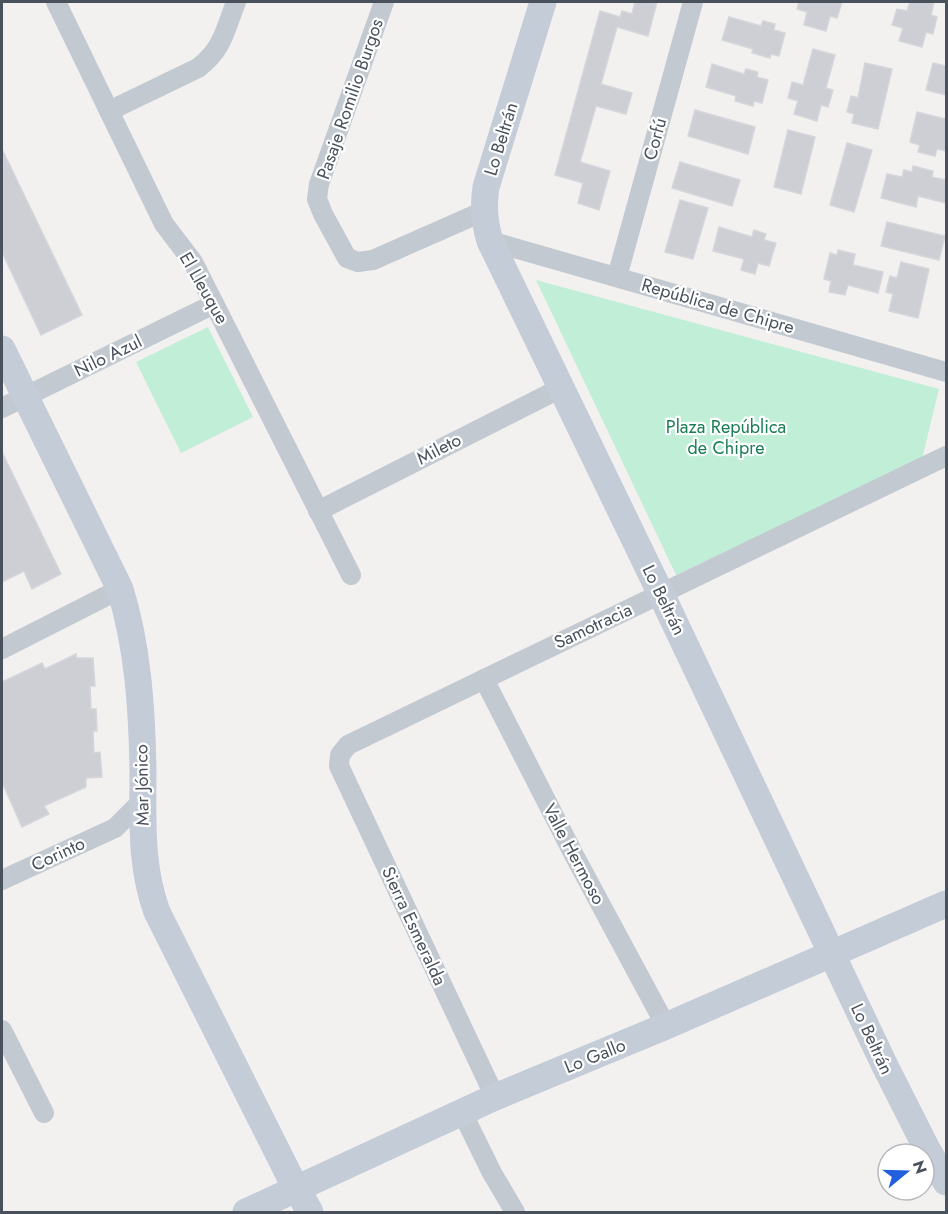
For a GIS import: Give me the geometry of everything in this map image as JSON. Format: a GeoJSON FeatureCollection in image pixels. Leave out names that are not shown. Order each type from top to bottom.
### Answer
{"type":"FeatureCollection","features":[{"type":"Feature","properties":{"kind":"street","name":"El Lleuque"},"geometry":{"type":"LineString","coordinates":[[56,2],[164,224],[193,262],[351,575]]}},
{"type":"Feature","properties":{"kind":"street"},"geometry":{"type":"LineString","coordinates":[[110,111],[198,68],[210,59],[219,48],[236,2]]}},
{"type":"Feature","properties":{"kind":"street","name":"Pasaje Romilio Burgos"},"geometry":{"type":"LineString","coordinates":[[384,2],[320,184],[317,199],[323,214],[347,258],[358,262],[373,260],[484,211]]}},
{"type":"Feature","properties":{"kind":"street","name":"Lo Beltrán"},"geometry":{"type":"LineString","coordinates":[[543,2],[486,187],[485,227],[885,1066],[946,1182]]}},
{"type":"Feature","properties":{"kind":"street","name":"Corfú"},"geometry":{"type":"LineString","coordinates":[[617,277],[693,2]]}},
{"type":"Feature","properties":{"kind":"street","name":"República de Chipre"},"geometry":{"type":"LineString","coordinates":[[490,241],[946,372]]}},
{"type":"Feature","properties":{"kind":"street","name":"Nilo Azul"},"geometry":{"type":"LineString","coordinates":[[13,402],[214,304]]}},
{"type":"Feature","properties":{"kind":"street","name":"Mar Jónico"},"geometry":{"type":"LineString","coordinates":[[2,349],[13,402],[120,589],[130,624],[140,695],[143,840],[147,877],[157,912],[310,1212]]}},
{"type":"Feature","properties":{"kind":"street","name":"Mileto"},"geometry":{"type":"LineString","coordinates":[[318,511],[561,388]]}},
{"type":"Feature","properties":{"kind":"street","name":"Samotracia"},"geometry":{"type":"LineString","coordinates":[[340,755],[348,745],[946,456]]}},
{"type":"Feature","properties":{"kind":"street"},"geometry":{"type":"LineString","coordinates":[[2,649],[120,589]]}},
{"type":"Feature","properties":{"kind":"street","name":"Valle Hermoso"},"geometry":{"type":"LineString","coordinates":[[484,679],[573,855],[666,1026]]}},
{"type":"Feature","properties":{"kind":"street","name":"Sierra Esmeralda"},"geometry":{"type":"LineString","coordinates":[[340,755],[339,766],[495,1097]]}},
{"type":"Feature","properties":{"kind":"street","name":"Corinto"},"geometry":{"type":"LineString","coordinates":[[2,880],[115,828],[142,801]]}},
{"type":"Feature","properties":{"kind":"street"},"geometry":{"type":"LineString","coordinates":[[115,828],[126,829],[143,840]]}},
{"type":"Feature","properties":{"kind":"street","name":"Lo Gallo"},"geometry":{"type":"LineString","coordinates":[[246,1212],[495,1097],[666,1026],[946,904]]}},
{"type":"Feature","properties":{"kind":"street"},"geometry":{"type":"LineString","coordinates":[[2,1030],[44,1113]]}},
{"type":"Feature","properties":{"kind":"street"},"geometry":{"type":"LineString","coordinates":[[462,1112],[492,1173],[515,1212]]}},
{"type":"Feature","properties":{"kind":"green space","name":"Plaza República de Chipre"},"geometry":{"type":"Polygon","coordinates":[[[536,280],[939,389],[922,459],[676,575],[536,280]]]}},
{"type":"Feature","properties":{"kind":"green space"},"geometry":{"type":"Polygon","coordinates":[[[208,327],[253,417],[181,453],[136,362],[208,327]]]}},
{"type":"Feature","properties":{"kind":"building"},"geometry":{"type":"Polygon","coordinates":[[[635,2],[657,2],[648,36],[617,27],[601,84],[632,93],[626,114],[596,106],[580,162],[610,171],[599,210],[578,203],[583,183],[555,175],[600,11],[620,17],[622,11],[632,14],[635,2]]]}},
{"type":"Feature","properties":{"kind":"building"},"geometry":{"type":"Polygon","coordinates":[[[799,2],[842,2],[837,18],[830,16],[826,31],[804,25],[807,12],[797,9],[799,2]]]}},
{"type":"Feature","properties":{"kind":"building"},"geometry":{"type":"Polygon","coordinates":[[[910,2],[934,2],[931,15],[937,17],[933,34],[926,32],[922,47],[899,41],[903,28],[892,25],[897,9],[907,11],[910,2]]]}},
{"type":"Feature","properties":{"kind":"building"},"geometry":{"type":"Polygon","coordinates":[[[729,17],[761,26],[763,21],[775,24],[774,30],[785,33],[779,56],[771,54],[770,58],[752,53],[753,49],[722,40],[729,17]]]}},
{"type":"Feature","properties":{"kind":"building"},"geometry":{"type":"Polygon","coordinates":[[[813,49],[835,55],[826,88],[833,90],[828,107],[821,105],[817,121],[794,114],[798,101],[788,98],[792,82],[803,85],[813,49]]]}},
{"type":"Feature","properties":{"kind":"building"},"geometry":{"type":"Polygon","coordinates":[[[865,63],[892,69],[878,129],[852,123],[854,114],[847,112],[851,96],[858,98],[865,63]]]}},
{"type":"Feature","properties":{"kind":"building"},"geometry":{"type":"Polygon","coordinates":[[[933,63],[946,66],[946,95],[926,90],[933,63]]]}},
{"type":"Feature","properties":{"kind":"building"},"geometry":{"type":"Polygon","coordinates":[[[712,64],[744,74],[746,69],[758,72],[757,77],[768,80],[762,103],[754,101],[753,106],[735,101],[736,96],[706,87],[712,64]]]}},
{"type":"Feature","properties":{"kind":"building"},"geometry":{"type":"Polygon","coordinates":[[[695,110],[755,127],[748,154],[688,136],[695,110]]]}},
{"type":"Feature","properties":{"kind":"building"},"geometry":{"type":"Polygon","coordinates":[[[917,112],[946,119],[946,151],[937,149],[935,156],[918,152],[920,145],[910,142],[917,112]]]}},
{"type":"Feature","properties":{"kind":"building"},"geometry":{"type":"Polygon","coordinates":[[[788,130],[815,137],[801,194],[774,187],[788,130]]]}},
{"type":"Feature","properties":{"kind":"building"},"geometry":{"type":"Polygon","coordinates":[[[847,143],[872,150],[854,212],[830,205],[847,143]]]}},
{"type":"Feature","properties":{"kind":"building"},"geometry":{"type":"Polygon","coordinates":[[[2,149],[82,315],[41,335],[2,252],[2,149]]]}},
{"type":"Feature","properties":{"kind":"building"},"geometry":{"type":"Polygon","coordinates":[[[680,162],[740,180],[732,206],[672,188],[680,162]]]}},
{"type":"Feature","properties":{"kind":"building"},"geometry":{"type":"Polygon","coordinates":[[[913,166],[933,171],[932,177],[946,180],[946,203],[918,196],[916,207],[881,198],[887,174],[902,177],[904,170],[912,172],[913,166]]]}},
{"type":"Feature","properties":{"kind":"building"},"geometry":{"type":"Polygon","coordinates":[[[680,200],[708,208],[693,259],[665,252],[680,200]]]}},
{"type":"Feature","properties":{"kind":"building"},"geometry":{"type":"Polygon","coordinates":[[[887,222],[945,236],[939,260],[881,246],[887,222]]]}},
{"type":"Feature","properties":{"kind":"building"},"geometry":{"type":"Polygon","coordinates":[[[719,227],[752,237],[754,230],[766,234],[764,240],[776,243],[769,266],[758,263],[755,274],[741,270],[744,259],[713,251],[719,227]]]}},
{"type":"Feature","properties":{"kind":"building"},"geometry":{"type":"Polygon","coordinates":[[[838,250],[855,254],[853,265],[883,272],[878,293],[848,285],[845,295],[829,292],[831,281],[824,279],[830,253],[837,255],[838,250]]]}},
{"type":"Feature","properties":{"kind":"building"},"geometry":{"type":"Polygon","coordinates":[[[901,262],[929,269],[918,318],[889,311],[893,294],[886,292],[890,276],[897,278],[901,262]]]}},
{"type":"Feature","properties":{"kind":"building"},"geometry":{"type":"Polygon","coordinates":[[[2,454],[61,574],[32,589],[24,571],[2,582],[2,454]]]}},
{"type":"Feature","properties":{"kind":"building"},"geometry":{"type":"Polygon","coordinates":[[[76,654],[76,658],[93,658],[95,686],[90,686],[91,709],[96,709],[97,731],[93,731],[94,753],[100,752],[102,777],[86,778],[86,787],[44,806],[49,814],[22,827],[2,782],[2,682],[42,663],[45,669],[76,654]]]}}]}
